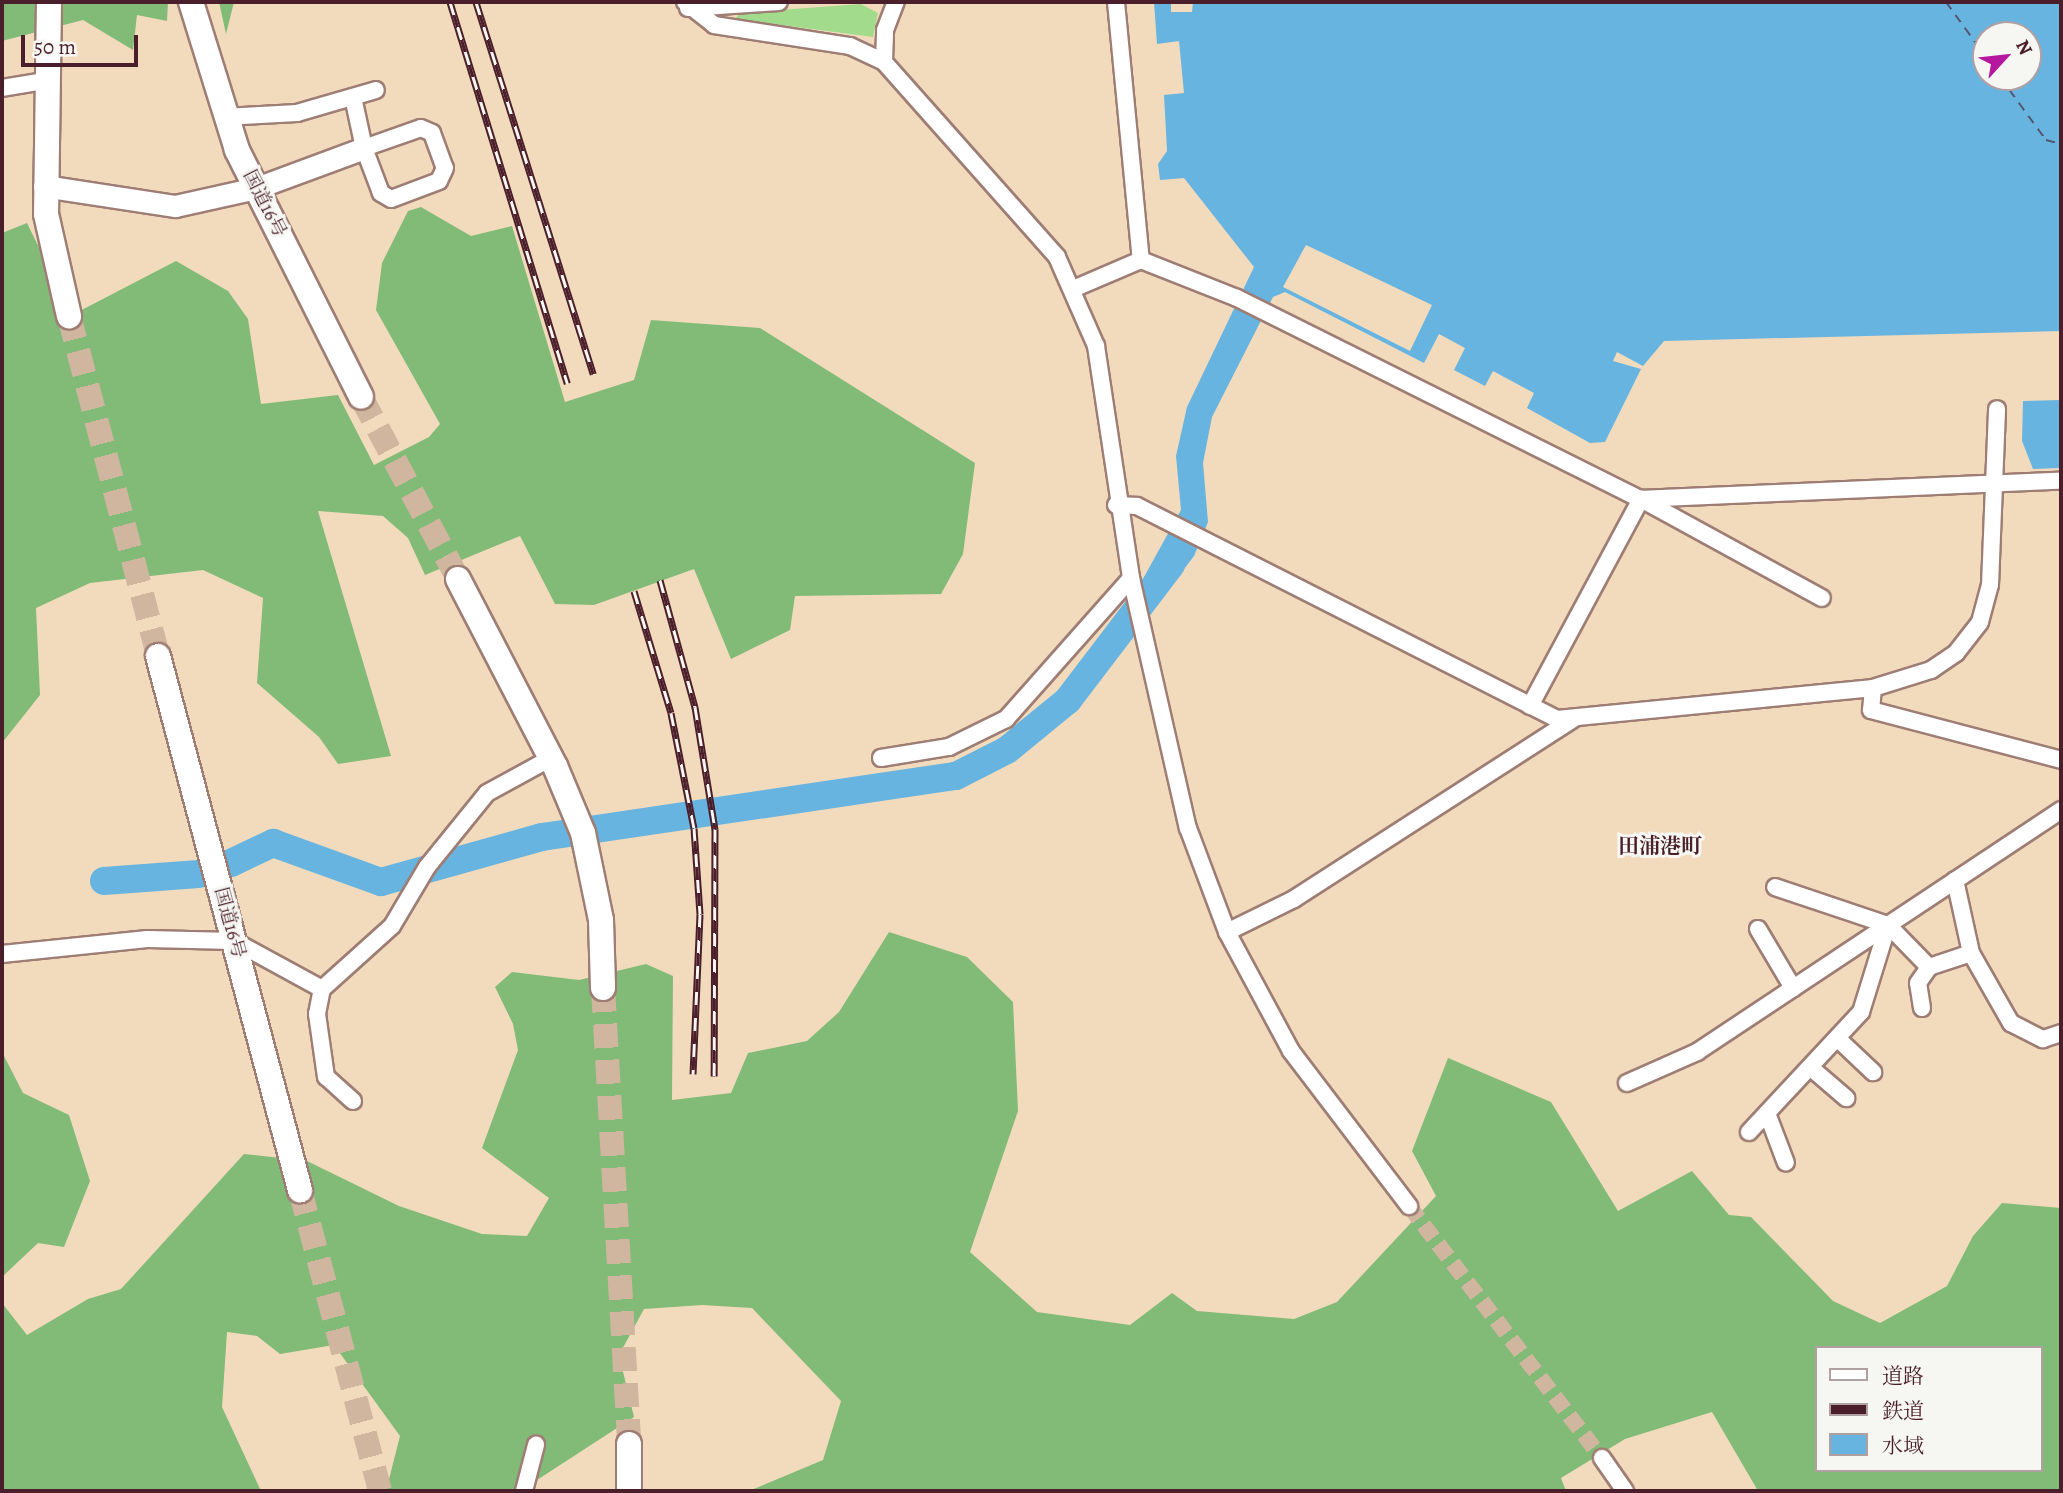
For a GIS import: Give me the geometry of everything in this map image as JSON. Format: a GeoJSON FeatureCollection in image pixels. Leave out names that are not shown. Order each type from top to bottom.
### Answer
{"type":"FeatureCollection","features":[{"type":"Feature","properties":{"kind":"highway"},"geometry":{"type":"LineString","coordinates":[[49,2],[44,81],[44,186],[69,316]]}},
{"type":"Feature","properties":{"kind":"highway","name":"国道16号"},"geometry":{"type":"LineString","coordinates":[[191,2],[223,117],[361,397]]}},
{"type":"Feature","properties":{"kind":"highway"},"geometry":{"type":"LineString","coordinates":[[458,579],[551,758],[583,833],[601,920],[603,988]]}},
{"type":"Feature","properties":{"kind":"highway","name":"国道16号"},"geometry":{"type":"LineString","coordinates":[[158,656],[300,1189]]}},
{"type":"Feature","properties":{"kind":"highway"},"geometry":{"type":"LineString","coordinates":[[629,1444],[629,1491]]}},
{"type":"Feature","properties":{"kind":"main road"},"geometry":{"type":"LineString","coordinates":[[44,186],[175,206],[256,188],[364,148]]}},
{"type":"Feature","properties":{"kind":"street"},"geometry":{"type":"LineString","coordinates":[[687,5],[779,2]]}},
{"type":"Feature","properties":{"kind":"street"},"geometry":{"type":"LineString","coordinates":[[884,61],[885,30],[896,2]]}},
{"type":"Feature","properties":{"kind":"street"},"geometry":{"type":"LineString","coordinates":[[1116,2],[1141,260]]}},
{"type":"Feature","properties":{"kind":"street"},"geometry":{"type":"LineString","coordinates":[[687,5],[714,25],[850,46],[884,61],[1057,257],[1096,346],[1116,505],[1188,828],[1227,932],[1291,1051],[1409,1206]]}},
{"type":"Feature","properties":{"kind":"street"},"geometry":{"type":"LineString","coordinates":[[2,88],[44,81]]}},
{"type":"Feature","properties":{"kind":"street"},"geometry":{"type":"LineString","coordinates":[[223,117],[268,118],[376,90]]}},
{"type":"Feature","properties":{"kind":"street"},"geometry":{"type":"LineString","coordinates":[[353,97],[364,148],[381,193],[391,199],[439,181],[444,168],[432,133],[421,128],[364,148]]}},
{"type":"Feature","properties":{"kind":"street"},"geometry":{"type":"LineString","coordinates":[[1073,289],[1141,260],[1237,298],[1642,499],[1822,598]]}},
{"type":"Feature","properties":{"kind":"street"},"geometry":{"type":"LineString","coordinates":[[1116,505],[1137,506],[1557,719],[1873,688],[1931,670],[1955,653],[1980,622],[1990,584],[1997,409]]}},
{"type":"Feature","properties":{"kind":"street"},"geometry":{"type":"LineString","coordinates":[[1642,499],[2061,481]]}},
{"type":"Feature","properties":{"kind":"street"},"geometry":{"type":"LineString","coordinates":[[1530,706],[1642,499]]}},
{"type":"Feature","properties":{"kind":"street"},"geometry":{"type":"LineString","coordinates":[[881,758],[949,747],[1006,719],[1132,583]]}},
{"type":"Feature","properties":{"kind":"street"},"geometry":{"type":"LineString","coordinates":[[1873,688],[1871,710],[2061,760]]}},
{"type":"Feature","properties":{"kind":"street"},"geometry":{"type":"LineString","coordinates":[[1227,932],[1294,900],[1575,718]]}},
{"type":"Feature","properties":{"kind":"street"},"geometry":{"type":"LineString","coordinates":[[353,1101],[326,1077],[317,1014],[322,989],[392,926],[427,867],[486,793],[551,758]]}},
{"type":"Feature","properties":{"kind":"street"},"geometry":{"type":"LineString","coordinates":[[1627,1083],[1697,1052],[2061,810]]}},
{"type":"Feature","properties":{"kind":"street"},"geometry":{"type":"LineString","coordinates":[[1955,880],[1971,953],[2011,1023],[2043,1039],[2060,1037]]}},
{"type":"Feature","properties":{"kind":"street"},"geometry":{"type":"LineString","coordinates":[[1775,887],[1888,925],[1929,967]]}},
{"type":"Feature","properties":{"kind":"street"},"geometry":{"type":"LineString","coordinates":[[1749,1132],[1861,1012],[1888,925]]}},
{"type":"Feature","properties":{"kind":"street"},"geometry":{"type":"LineString","coordinates":[[1758,929],[1793,988]]}},
{"type":"Feature","properties":{"kind":"street"},"geometry":{"type":"LineString","coordinates":[[2,954],[147,939],[234,941],[322,989]]}},
{"type":"Feature","properties":{"kind":"street"},"geometry":{"type":"LineString","coordinates":[[1922,1008],[1918,983],[1929,967],[1971,953]]}},
{"type":"Feature","properties":{"kind":"street"},"geometry":{"type":"LineString","coordinates":[[1837,1038],[1873,1072]]}},
{"type":"Feature","properties":{"kind":"street"},"geometry":{"type":"LineString","coordinates":[[1810,1067],[1846,1098]]}},
{"type":"Feature","properties":{"kind":"street"},"geometry":{"type":"LineString","coordinates":[[1767,1113],[1786,1163]]}},
{"type":"Feature","properties":{"kind":"street"},"geometry":{"type":"LineString","coordinates":[[524,1491],[536,1445]]}},
{"type":"Feature","properties":{"kind":"street"},"geometry":{"type":"LineString","coordinates":[[1602,1458],[1625,1491]]}},
{"type":"Feature","properties":{"kind":"green space"},"geometry":{"type":"Polygon","coordinates":[[[2,2],[168,2],[167,21],[137,15],[133,50],[83,20],[2,41],[2,2]]]}},
{"type":"Feature","properties":{"kind":"green space"},"geometry":{"type":"Polygon","coordinates":[[[219,2],[234,2],[226,34],[219,2]]]}},
{"type":"Feature","properties":{"kind":"green space"},"geometry":{"type":"Polygon","coordinates":[[[861,4],[878,13],[873,37],[735,19],[740,13],[861,4]]]}},
{"type":"Feature","properties":{"kind":"green space"},"geometry":{"type":"Polygon","coordinates":[[[421,207],[471,236],[512,226],[565,402],[634,380],[651,320],[760,328],[975,463],[963,554],[941,594],[795,596],[790,630],[731,659],[694,569],[594,605],[555,604],[520,536],[425,575],[408,538],[383,516],[318,511],[391,756],[338,764],[319,737],[257,683],[263,598],[203,570],[90,583],[36,608],[40,695],[2,743],[2,233],[27,223],[72,315],[176,261],[228,291],[248,319],[261,404],[338,395],[374,465],[429,437],[440,424],[376,310],[382,263],[408,211],[421,207]]]}},
{"type":"Feature","properties":{"kind":"green space"},"geometry":{"type":"Polygon","coordinates":[[[889,932],[967,957],[1013,1002],[1018,1111],[970,1252],[1037,1312],[1130,1325],[1172,1293],[1197,1311],[1294,1319],[1337,1302],[1436,1196],[1412,1151],[1448,1058],[1551,1102],[1618,1211],[1692,1171],[1729,1215],[1751,1217],[1833,1301],[1880,1323],[1947,1286],[1973,1236],[2002,1203],[2061,1208],[2061,1491],[1758,1491],[1712,1412],[1625,1439],[1561,1478],[1566,1491],[749,1491],[823,1460],[841,1401],[752,1308],[702,1305],[644,1309],[619,1355],[634,1417],[537,1480],[531,1491],[386,1491],[400,1436],[334,1345],[280,1354],[257,1336],[227,1332],[222,1407],[261,1491],[2,1491],[2,1303],[27,1335],[88,1299],[121,1289],[244,1154],[307,1161],[399,1206],[482,1234],[527,1236],[549,1198],[482,1148],[518,1050],[513,1024],[495,987],[512,972],[579,980],[646,964],[673,976],[672,1100],[731,1093],[748,1053],[807,1041],[839,1012],[889,932]]]}},
{"type":"Feature","properties":{"kind":"green space"},"geometry":{"type":"Polygon","coordinates":[[[2,1052],[23,1093],[69,1115],[90,1181],[64,1247],[38,1243],[2,1277],[2,1052]]]}},
{"type":"Feature","properties":{"kind":"water"},"geometry":{"type":"Polygon","coordinates":[[[1154,2],[1171,2],[1171,12],[1192,12],[1193,2],[2061,2],[2061,331],[1664,341],[1643,366],[1617,352],[1613,361],[1641,369],[1605,442],[1590,443],[1527,408],[1534,393],[1493,371],[1485,386],[1454,370],[1465,348],[1439,334],[1424,363],[1285,292],[1273,297],[1212,417],[1203,463],[1208,522],[1194,556],[1153,610],[1144,577],[1181,510],[1176,456],[1187,407],[1254,267],[1184,178],[1160,180],[1158,164],[1167,151],[1164,95],[1184,93],[1179,41],[1157,44],[1154,2]],[[1306,245],[1283,287],[1410,351],[1432,305],[1306,245]]]}},
{"type":"Feature","properties":{"kind":"water"},"geometry":{"type":"Polygon","coordinates":[[[2061,400],[2061,468],[2033,469],[2022,441],[2023,401],[2061,400]]]}},
{"type":"Feature","properties":{"kind":"waterway"},"geometry":{"type":"LineString","coordinates":[[231,863],[273,843],[381,882],[542,837],[956,776],[1007,750],[1068,700],[1171,565]]}},
{"type":"Feature","properties":{"kind":"waterway"},"geometry":{"type":"LineString","coordinates":[[104,881],[199,874]]}},
{"type":"Feature","properties":{"kind":"ferry route"},"geometry":{"type":"LineString","coordinates":[[1946,2],[1972,38]]}},
{"type":"Feature","properties":{"kind":"ferry route"},"geometry":{"type":"LineString","coordinates":[[2010,91],[2046,140],[2061,144]]}},
{"type":"Feature","properties":{"kind":"tunnel"},"geometry":{"type":"LineString","coordinates":[[69,316],[158,656]]}},
{"type":"Feature","properties":{"kind":"tunnel"},"geometry":{"type":"LineString","coordinates":[[361,397],[458,579]]}},
{"type":"Feature","properties":{"kind":"tunnel"},"geometry":{"type":"LineString","coordinates":[[603,988],[629,1444]]}},
{"type":"Feature","properties":{"kind":"tunnel"},"geometry":{"type":"LineString","coordinates":[[300,1190],[380,1491]]}},
{"type":"Feature","properties":{"kind":"tunnel"},"geometry":{"type":"LineString","coordinates":[[1409,1206],[1602,1458]]}},
{"type":"Feature","properties":{"kind":"railway"},"geometry":{"type":"LineString","coordinates":[[450,2],[567,383]]}},
{"type":"Feature","properties":{"kind":"railway"},"geometry":{"type":"LineString","coordinates":[[476,2],[593,374]]}},
{"type":"Feature","properties":{"kind":"railway"},"geometry":{"type":"LineString","coordinates":[[660,580],[695,707],[715,829],[714,1076]]}},
{"type":"Feature","properties":{"kind":"railway"},"geometry":{"type":"LineString","coordinates":[[634,591],[671,713],[694,828],[700,914],[693,1074]]}},
{"type":"Feature","properties":{"kind":"district","name":"田浦港町"},"geometry":{"type":"Point","coordinates":[1660,846]}}]}
